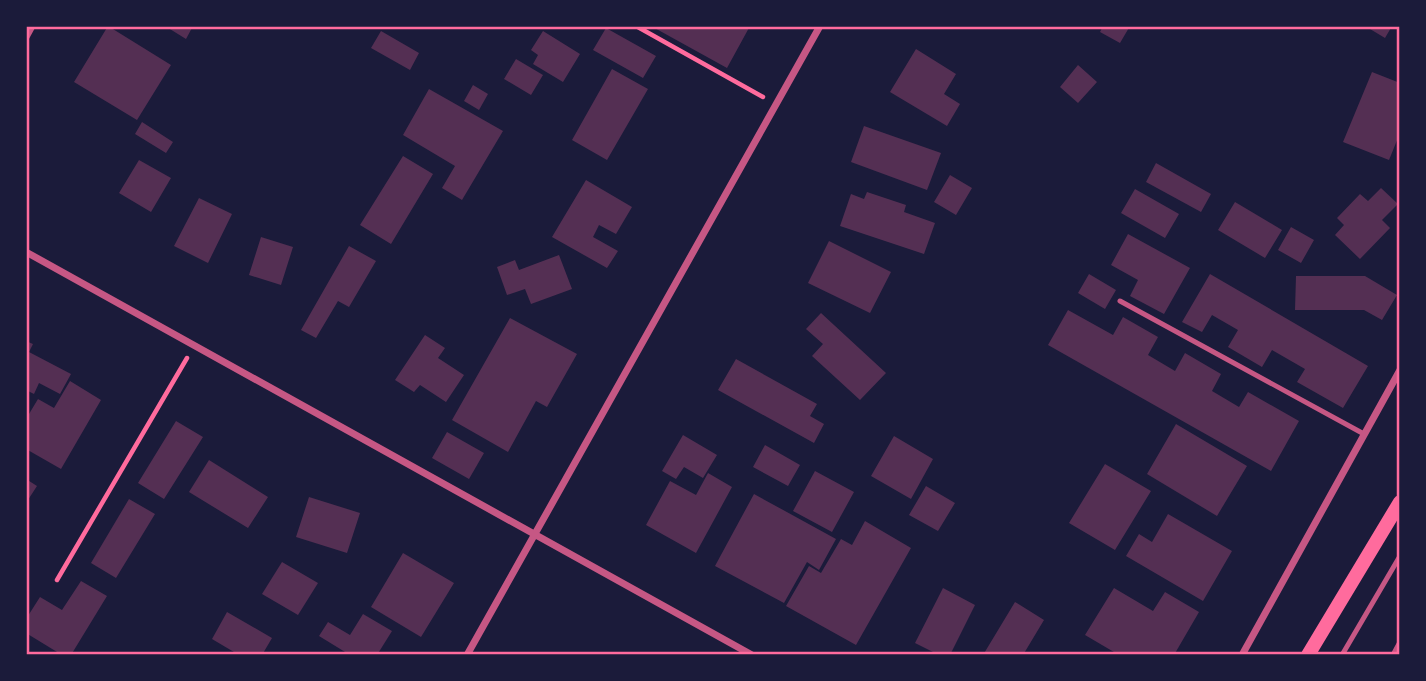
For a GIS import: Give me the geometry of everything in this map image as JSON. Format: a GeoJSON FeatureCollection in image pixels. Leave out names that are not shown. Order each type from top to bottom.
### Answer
{"type":"FeatureCollection","features":[{"type":"Feature","properties":{"kind":"main road"},"geometry":{"type":"LineString","coordinates":[[1308,655],[1400,502]]}},
{"type":"Feature","properties":{"kind":"street"},"geometry":{"type":"LineString","coordinates":[[26,37],[32,26]]}},
{"type":"Feature","properties":{"kind":"street"},"geometry":{"type":"LineString","coordinates":[[467,655],[820,26]]}},
{"type":"Feature","properties":{"kind":"street"},"geometry":{"type":"LineString","coordinates":[[26,252],[752,655]]}},
{"type":"Feature","properties":{"kind":"street"},"geometry":{"type":"LineString","coordinates":[[1242,655],[1400,370]]}},
{"type":"Feature","properties":{"kind":"lane"},"geometry":{"type":"LineString","coordinates":[[1120,301],[1364,434]]}},
{"type":"Feature","properties":{"kind":"lane"},"geometry":{"type":"LineString","coordinates":[[1342,655],[1400,556]]}},
{"type":"Feature","properties":{"kind":"lane"},"geometry":{"type":"LineString","coordinates":[[1393,655],[1400,642]]}},
{"type":"Feature","properties":{"kind":"path"},"geometry":{"type":"LineString","coordinates":[[636,26],[776,104]]}},
{"type":"Feature","properties":{"kind":"path"},"geometry":{"type":"LineString","coordinates":[[57,580],[195,345]]}},
{"type":"Feature","properties":{"kind":"building"},"geometry":{"type":"Polygon","coordinates":[[[108,26],[171,65],[137,120],[74,82],[108,26]]]}},
{"type":"Feature","properties":{"kind":"building"},"geometry":{"type":"Polygon","coordinates":[[[165,26],[193,26],[186,39],[165,26]]]}},
{"type":"Feature","properties":{"kind":"building"},"geometry":{"type":"Polygon","coordinates":[[[651,26],[750,26],[727,68],[651,26]]]}},
{"type":"Feature","properties":{"kind":"building"},"geometry":{"type":"Polygon","coordinates":[[[1103,26],[1130,26],[1120,43],[1100,32],[1103,26]]]}},
{"type":"Feature","properties":{"kind":"building"},"geometry":{"type":"Polygon","coordinates":[[[1365,26],[1392,26],[1385,38],[1365,26]]]}},
{"type":"Feature","properties":{"kind":"building"},"geometry":{"type":"Polygon","coordinates":[[[606,28],[656,56],[643,78],[593,50],[606,28]]]}},
{"type":"Feature","properties":{"kind":"building"},"geometry":{"type":"Polygon","coordinates":[[[381,31],[419,53],[410,70],[371,48],[381,31]]]}},
{"type":"Feature","properties":{"kind":"building"},"geometry":{"type":"Polygon","coordinates":[[[543,31],[580,54],[563,82],[533,64],[538,55],[531,50],[543,31]]]}},
{"type":"Feature","properties":{"kind":"building"},"geometry":{"type":"Polygon","coordinates":[[[916,49],[956,74],[944,94],[960,104],[947,126],[890,92],[916,49]]]}},
{"type":"Feature","properties":{"kind":"building"},"geometry":{"type":"Polygon","coordinates":[[[516,59],[543,75],[531,95],[504,79],[516,59]]]}},
{"type":"Feature","properties":{"kind":"building"},"geometry":{"type":"Polygon","coordinates":[[[1078,65],[1097,82],[1078,103],[1060,87],[1078,65]]]}},
{"type":"Feature","properties":{"kind":"building"},"geometry":{"type":"Polygon","coordinates":[[[612,69],[648,89],[607,160],[572,140],[612,69]]]}},
{"type":"Feature","properties":{"kind":"building"},"geometry":{"type":"Polygon","coordinates":[[[1372,72],[1400,83],[1400,133],[1389,160],[1343,142],[1372,72]]]}},
{"type":"Feature","properties":{"kind":"building"},"geometry":{"type":"Polygon","coordinates":[[[473,85],[488,94],[479,110],[464,101],[473,85]]]}},
{"type":"Feature","properties":{"kind":"building"},"geometry":{"type":"Polygon","coordinates":[[[429,89],[503,131],[462,200],[442,188],[455,166],[403,135],[429,89]]]}},
{"type":"Feature","properties":{"kind":"building"},"geometry":{"type":"Polygon","coordinates":[[[142,122],[173,142],[166,153],[135,134],[142,122]]]}},
{"type":"Feature","properties":{"kind":"building"},"geometry":{"type":"Polygon","coordinates":[[[864,126],[941,153],[927,190],[851,162],[864,126]]]}},
{"type":"Feature","properties":{"kind":"building"},"geometry":{"type":"Polygon","coordinates":[[[403,156],[433,174],[391,244],[360,225],[403,156]]]}},
{"type":"Feature","properties":{"kind":"building"},"geometry":{"type":"Polygon","coordinates":[[[139,160],[171,178],[151,212],[119,193],[139,160]]]}},
{"type":"Feature","properties":{"kind":"building"},"geometry":{"type":"Polygon","coordinates":[[[1156,163],[1211,194],[1201,212],[1146,182],[1156,163]]]}},
{"type":"Feature","properties":{"kind":"building"},"geometry":{"type":"Polygon","coordinates":[[[950,175],[972,188],[956,215],[934,202],[950,175]]]}},
{"type":"Feature","properties":{"kind":"building"},"geometry":{"type":"Polygon","coordinates":[[[586,180],[632,207],[616,234],[599,225],[593,237],[618,251],[607,268],[552,237],[586,180]]]}},
{"type":"Feature","properties":{"kind":"building"},"geometry":{"type":"Polygon","coordinates":[[[1381,188],[1398,204],[1382,220],[1390,228],[1360,259],[1335,235],[1344,225],[1337,218],[1360,194],[1368,201],[1381,188]]]}},
{"type":"Feature","properties":{"kind":"building"},"geometry":{"type":"Polygon","coordinates":[[[1135,189],[1179,214],[1165,238],[1121,213],[1135,189]]]}},
{"type":"Feature","properties":{"kind":"building"},"geometry":{"type":"Polygon","coordinates":[[[867,192],[906,205],[904,212],[935,223],[924,254],[840,226],[851,194],[864,199],[867,192]]]}},
{"type":"Feature","properties":{"kind":"building"},"geometry":{"type":"Polygon","coordinates":[[[199,198],[232,214],[208,263],[174,246],[199,198]]]}},
{"type":"Feature","properties":{"kind":"building"},"geometry":{"type":"Polygon","coordinates":[[[1235,202],[1282,230],[1265,258],[1218,230],[1235,202]]]}},
{"type":"Feature","properties":{"kind":"building"},"geometry":{"type":"Polygon","coordinates":[[[1291,227],[1314,240],[1301,263],[1278,250],[1291,227]]]}},
{"type":"Feature","properties":{"kind":"building"},"geometry":{"type":"Polygon","coordinates":[[[1128,234],[1190,268],[1164,314],[1130,296],[1138,280],[1111,265],[1128,234]]]}},
{"type":"Feature","properties":{"kind":"building"},"geometry":{"type":"Polygon","coordinates":[[[261,237],[293,247],[281,285],[249,275],[261,237]]]}},
{"type":"Feature","properties":{"kind":"building"},"geometry":{"type":"Polygon","coordinates":[[[829,241],[891,272],[870,313],[808,283],[829,241]]]}},
{"type":"Feature","properties":{"kind":"building"},"geometry":{"type":"Polygon","coordinates":[[[349,246],[376,261],[349,307],[338,301],[316,338],[301,330],[349,246]]]}},
{"type":"Feature","properties":{"kind":"building"},"geometry":{"type":"Polygon","coordinates":[[[559,255],[572,289],[531,304],[525,289],[507,295],[497,267],[515,260],[519,270],[559,255]]]}},
{"type":"Feature","properties":{"kind":"building"},"geometry":{"type":"Polygon","coordinates":[[[1089,274],[1116,290],[1105,309],[1078,293],[1089,274]]]}},
{"type":"Feature","properties":{"kind":"building"},"geometry":{"type":"Polygon","coordinates":[[[1210,274],[1368,366],[1343,408],[1297,382],[1305,369],[1272,350],[1262,367],[1228,347],[1238,330],[1212,315],[1202,332],[1182,322],[1210,274]]]}},
{"type":"Feature","properties":{"kind":"building"},"geometry":{"type":"Polygon","coordinates":[[[1296,276],[1365,276],[1397,295],[1382,320],[1364,310],[1295,310],[1296,276]]]}},
{"type":"Feature","properties":{"kind":"building"},"geometry":{"type":"Polygon","coordinates":[[[1068,310],[1113,335],[1123,317],[1158,337],[1148,355],[1175,371],[1185,353],[1221,374],[1212,391],[1239,407],[1248,392],[1299,421],[1271,471],[1048,345],[1068,310]]]}},
{"type":"Feature","properties":{"kind":"building"},"geometry":{"type":"Polygon","coordinates":[[[821,313],[886,373],[860,400],[812,356],[823,344],[806,329],[821,313]]]}},
{"type":"Feature","properties":{"kind":"building"},"geometry":{"type":"Polygon","coordinates":[[[510,318],[577,354],[547,407],[536,401],[508,452],[452,420],[510,318]]]}},
{"type":"Feature","properties":{"kind":"building"},"geometry":{"type":"Polygon","coordinates":[[[425,335],[445,348],[438,358],[464,375],[446,402],[420,385],[414,392],[395,380],[425,335]]]}},
{"type":"Feature","properties":{"kind":"building"},"geometry":{"type":"Polygon","coordinates":[[[26,341],[33,344],[29,352],[71,374],[60,394],[39,383],[34,394],[26,390],[26,341]]]}},
{"type":"Feature","properties":{"kind":"building"},"geometry":{"type":"Polygon","coordinates":[[[736,359],[817,404],[810,416],[824,424],[814,443],[718,390],[736,359]]]}},
{"type":"Feature","properties":{"kind":"building"},"geometry":{"type":"Polygon","coordinates":[[[70,381],[101,400],[61,469],[26,449],[26,419],[38,399],[54,408],[70,381]]]}},
{"type":"Feature","properties":{"kind":"building"},"geometry":{"type":"Polygon","coordinates":[[[176,421],[203,437],[164,499],[138,483],[176,421]]]}},
{"type":"Feature","properties":{"kind":"building"},"geometry":{"type":"Polygon","coordinates":[[[1176,424],[1247,466],[1217,516],[1147,474],[1176,424]]]}},
{"type":"Feature","properties":{"kind":"building"},"geometry":{"type":"Polygon","coordinates":[[[447,432],[484,453],[469,479],[432,458],[447,432]]]}},
{"type":"Feature","properties":{"kind":"building"},"geometry":{"type":"Polygon","coordinates":[[[683,435],[717,455],[703,478],[684,467],[676,479],[662,471],[683,435]]]}},
{"type":"Feature","properties":{"kind":"building"},"geometry":{"type":"Polygon","coordinates":[[[894,436],[933,459],[911,499],[871,476],[894,436]]]}},
{"type":"Feature","properties":{"kind":"building"},"geometry":{"type":"Polygon","coordinates":[[[765,445],[800,465],[788,486],[753,467],[765,445]]]}},
{"type":"Feature","properties":{"kind":"building"},"geometry":{"type":"Polygon","coordinates":[[[209,460],[268,497],[248,528],[189,492],[209,460]]]}},
{"type":"Feature","properties":{"kind":"building"},"geometry":{"type":"Polygon","coordinates":[[[1105,464],[1151,491],[1115,550],[1069,523],[1105,464]]]}},
{"type":"Feature","properties":{"kind":"building"},"geometry":{"type":"Polygon","coordinates":[[[815,471],[854,492],[832,532],[793,511],[815,471]]]}},
{"type":"Feature","properties":{"kind":"building"},"geometry":{"type":"Polygon","coordinates":[[[708,473],[732,487],[696,553],[646,525],[670,481],[696,495],[708,473]]]}},
{"type":"Feature","properties":{"kind":"building"},"geometry":{"type":"Polygon","coordinates":[[[26,479],[37,486],[26,503],[26,479]]]}},
{"type":"Feature","properties":{"kind":"building"},"geometry":{"type":"Polygon","coordinates":[[[926,486],[955,503],[938,531],[909,515],[926,486]]]}},
{"type":"Feature","properties":{"kind":"building"},"geometry":{"type":"Polygon","coordinates":[[[754,494],[836,539],[819,570],[807,562],[784,603],[715,566],[754,494]]]}},
{"type":"Feature","properties":{"kind":"building"},"geometry":{"type":"Polygon","coordinates":[[[309,497],[360,513],[347,553],[296,537],[309,497]]]}},
{"type":"Feature","properties":{"kind":"building"},"geometry":{"type":"Polygon","coordinates":[[[129,499],[155,514],[116,578],[91,563],[129,499]]]}},
{"type":"Feature","properties":{"kind":"building"},"geometry":{"type":"Polygon","coordinates":[[[1168,514],[1232,551],[1203,601],[1126,556],[1139,534],[1152,542],[1168,514]]]}},
{"type":"Feature","properties":{"kind":"building"},"geometry":{"type":"Polygon","coordinates":[[[865,521],[911,548],[856,645],[786,606],[809,566],[821,573],[841,539],[852,545],[865,521]]]}},
{"type":"Feature","properties":{"kind":"building"},"geometry":{"type":"Polygon","coordinates":[[[403,553],[454,583],[421,637],[371,607],[403,553]]]}},
{"type":"Feature","properties":{"kind":"building"},"geometry":{"type":"Polygon","coordinates":[[[282,562],[318,583],[298,615],[262,594],[282,562]]]}},
{"type":"Feature","properties":{"kind":"building"},"geometry":{"type":"Polygon","coordinates":[[[81,581],[107,596],[71,655],[62,655],[26,633],[26,619],[40,597],[62,610],[81,581]]]}},
{"type":"Feature","properties":{"kind":"building"},"geometry":{"type":"Polygon","coordinates":[[[943,588],[975,605],[950,655],[939,655],[915,643],[943,588]]]}},
{"type":"Feature","properties":{"kind":"building"},"geometry":{"type":"Polygon","coordinates":[[[1114,588],[1153,611],[1165,592],[1199,612],[1174,655],[1119,655],[1085,635],[1114,588]]]}},
{"type":"Feature","properties":{"kind":"building"},"geometry":{"type":"Polygon","coordinates":[[[1015,602],[1044,620],[1023,655],[983,655],[1015,602]]]}},
{"type":"Feature","properties":{"kind":"building"},"geometry":{"type":"Polygon","coordinates":[[[227,612],[272,638],[262,655],[239,655],[212,639],[227,612]]]}},
{"type":"Feature","properties":{"kind":"building"},"geometry":{"type":"Polygon","coordinates":[[[363,614],[392,631],[377,655],[350,655],[319,636],[328,622],[350,635],[363,614]]]}}]}
